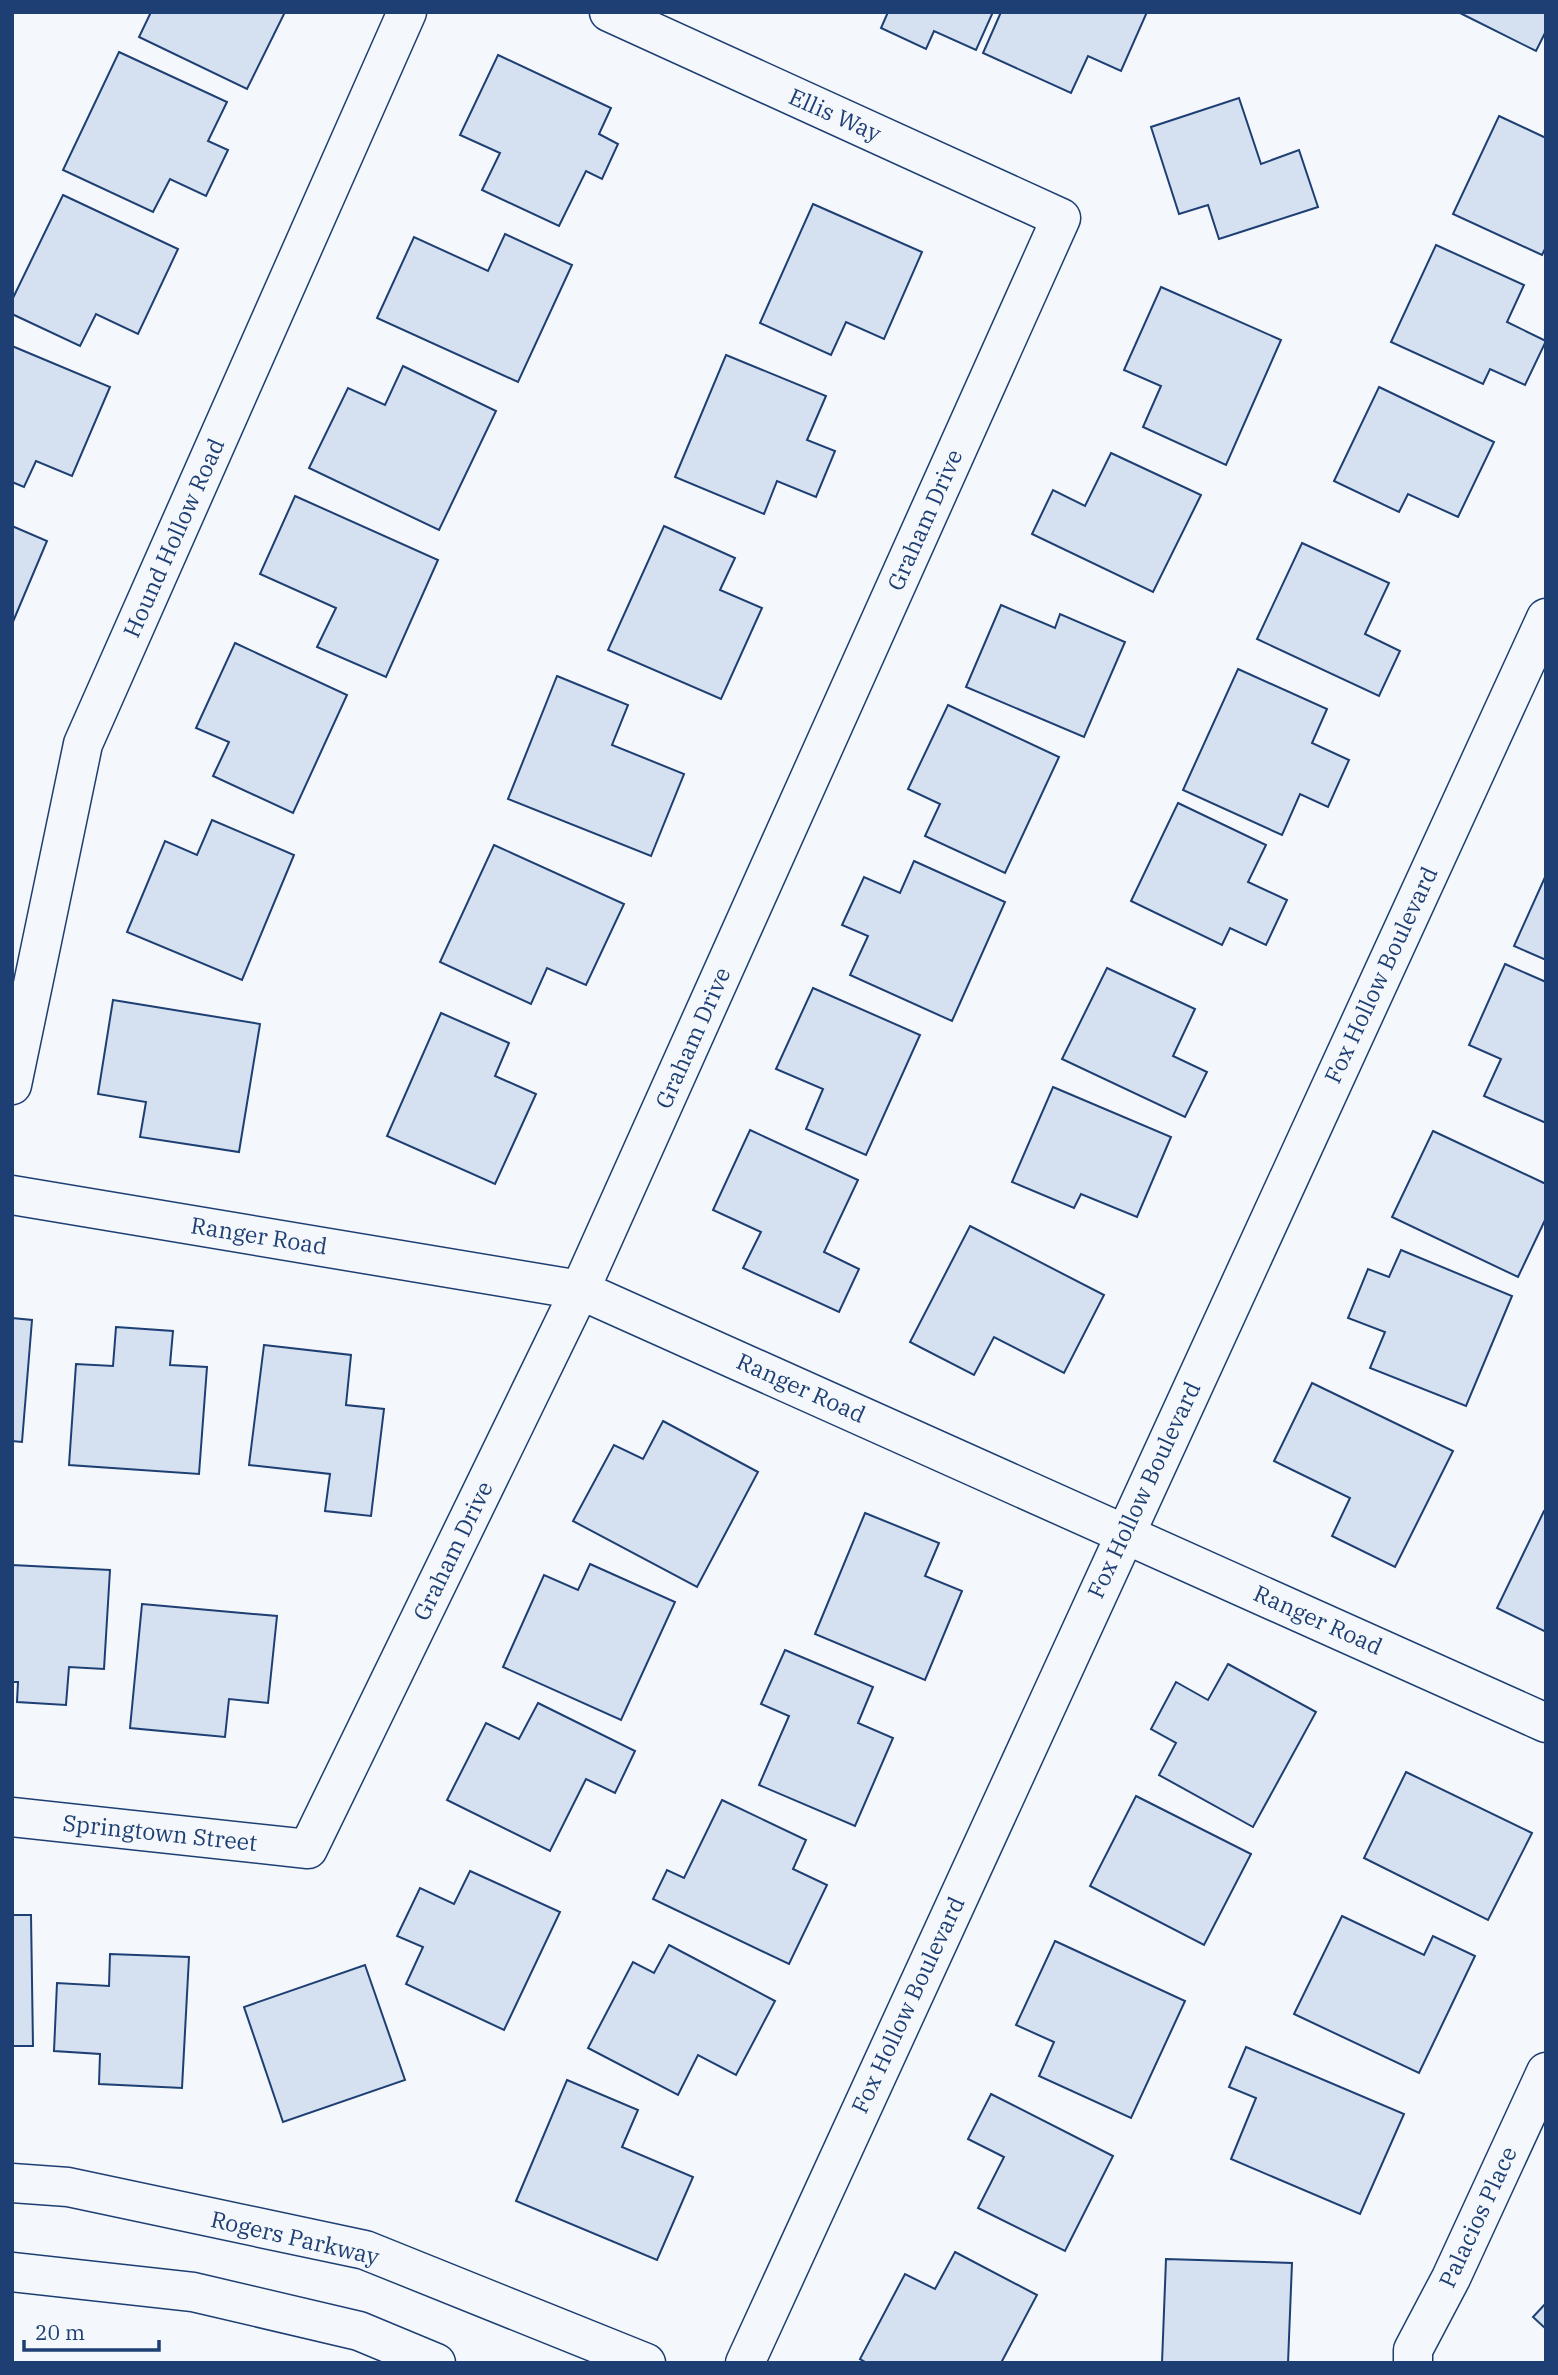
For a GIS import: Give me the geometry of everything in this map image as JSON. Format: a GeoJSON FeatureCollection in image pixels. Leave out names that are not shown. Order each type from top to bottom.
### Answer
{"type":"FeatureCollection","features":[{"type":"Feature","properties":{"kind":"street","name":"Hound Hollow Road"},"geometry":{"type":"LineString","coordinates":[[12,1085],[83,744],[407,12]]}},
{"type":"Feature","properties":{"kind":"street","name":"Ellis Way"},"geometry":{"type":"LineString","coordinates":[[609,12],[1061,218]]}},
{"type":"Feature","properties":{"kind":"street","name":"Graham Drive"},"geometry":{"type":"LineString","coordinates":[[308,1849],[580,1290],[1061,218]]}},
{"type":"Feature","properties":{"kind":"street","name":"Fox Hollow Boulevard"},"geometry":{"type":"LineString","coordinates":[[745,2363],[1124,1532],[1546,618]]}},
{"type":"Feature","properties":{"kind":"street","name":"Ranger Road"},"geometry":{"type":"LineString","coordinates":[[12,1195],[580,1290],[1546,1723]]}},
{"type":"Feature","properties":{"kind":"street","name":"Springtown Street"},"geometry":{"type":"LineString","coordinates":[[12,1818],[308,1849]]}},
{"type":"Feature","properties":{"kind":"street","name":"Palacios Place"},"geometry":{"type":"LineString","coordinates":[[1413,2363],[1413,2350],[1451,2278],[1546,2072]]}},
{"type":"Feature","properties":{"kind":"street","name":"Rogers Parkway"},"geometry":{"type":"LineString","coordinates":[[12,2183],[68,2187],[365,2250],[646,2363]]}},
{"type":"Feature","properties":{"kind":"street"},"geometry":{"type":"LineString","coordinates":[[12,2272],[193,2292],[359,2330],[436,2363]]}},
{"type":"Feature","properties":{"kind":"building"},"geometry":{"type":"Polygon","coordinates":[[[151,12],[285,12],[247,89],[139,37],[151,12]]]}},
{"type":"Feature","properties":{"kind":"building"},"geometry":{"type":"Polygon","coordinates":[[[888,12],[993,12],[976,50],[934,31],[926,49],[881,28],[888,12]]]}},
{"type":"Feature","properties":{"kind":"building"},"geometry":{"type":"Polygon","coordinates":[[[1001,12],[1147,12],[1121,71],[1088,56],[1071,93],[983,53],[1001,12]]]}},
{"type":"Feature","properties":{"kind":"building"},"geometry":{"type":"Polygon","coordinates":[[[1458,12],[1546,12],[1546,31],[1536,51],[1458,12]]]}},
{"type":"Feature","properties":{"kind":"building"},"geometry":{"type":"Polygon","coordinates":[[[119,52],[227,102],[208,141],[228,150],[206,196],[170,179],[153,212],[63,170],[119,52]]]}},
{"type":"Feature","properties":{"kind":"building"},"geometry":{"type":"Polygon","coordinates":[[[498,55],[611,108],[599,134],[618,144],[602,179],[586,171],[559,226],[482,190],[500,153],[460,135],[498,55]]]}},
{"type":"Feature","properties":{"kind":"building"},"geometry":{"type":"Polygon","coordinates":[[[1239,98],[1261,164],[1299,150],[1318,207],[1219,239],[1208,205],[1179,214],[1151,127],[1239,98]]]}},
{"type":"Feature","properties":{"kind":"building"},"geometry":{"type":"Polygon","coordinates":[[[1499,116],[1546,138],[1546,247],[1542,255],[1453,214],[1499,116]]]}},
{"type":"Feature","properties":{"kind":"building"},"geometry":{"type":"Polygon","coordinates":[[[63,195],[178,249],[138,334],[96,314],[80,346],[12,314],[12,300],[63,195]]]}},
{"type":"Feature","properties":{"kind":"building"},"geometry":{"type":"Polygon","coordinates":[[[813,204],[922,252],[884,339],[846,322],[831,355],[760,323],[813,204]]]}},
{"type":"Feature","properties":{"kind":"building"},"geometry":{"type":"Polygon","coordinates":[[[505,234],[572,265],[518,382],[377,318],[414,237],[488,271],[505,234]]]}},
{"type":"Feature","properties":{"kind":"building"},"geometry":{"type":"Polygon","coordinates":[[[1436,245],[1524,285],[1507,322],[1546,341],[1525,385],[1490,369],[1483,384],[1391,342],[1436,245]]]}},
{"type":"Feature","properties":{"kind":"building"},"geometry":{"type":"Polygon","coordinates":[[[1161,287],[1281,340],[1226,465],[1143,427],[1161,386],[1124,370],[1161,287]]]}},
{"type":"Feature","properties":{"kind":"building"},"geometry":{"type":"Polygon","coordinates":[[[12,346],[110,387],[72,476],[36,461],[24,487],[12,482],[12,346]]]}},
{"type":"Feature","properties":{"kind":"building"},"geometry":{"type":"Polygon","coordinates":[[[726,355],[826,396],[807,440],[835,451],[816,497],[777,481],[764,514],[675,477],[726,355]]]}},
{"type":"Feature","properties":{"kind":"building"},"geometry":{"type":"Polygon","coordinates":[[[403,366],[496,411],[439,530],[309,468],[348,388],[385,405],[403,366]]]}},
{"type":"Feature","properties":{"kind":"building"},"geometry":{"type":"Polygon","coordinates":[[[1379,387],[1494,442],[1458,517],[1408,494],[1399,512],[1334,481],[1379,387]]]}},
{"type":"Feature","properties":{"kind":"building"},"geometry":{"type":"Polygon","coordinates":[[[1111,453],[1201,495],[1153,592],[1032,534],[1053,490],[1085,506],[1111,453]]]}},
{"type":"Feature","properties":{"kind":"building"},"geometry":{"type":"Polygon","coordinates":[[[295,496],[438,560],[386,677],[317,647],[336,608],[260,574],[295,496]]]}},
{"type":"Feature","properties":{"kind":"building"},"geometry":{"type":"Polygon","coordinates":[[[12,526],[47,541],[12,624],[12,526]]]}},
{"type":"Feature","properties":{"kind":"building"},"geometry":{"type":"Polygon","coordinates":[[[664,526],[735,558],[720,590],[762,608],[721,699],[608,650],[664,526]]]}},
{"type":"Feature","properties":{"kind":"building"},"geometry":{"type":"Polygon","coordinates":[[[1302,543],[1389,583],[1365,634],[1400,651],[1379,696],[1257,639],[1302,543]]]}},
{"type":"Feature","properties":{"kind":"building"},"geometry":{"type":"Polygon","coordinates":[[[1001,605],[1055,628],[1060,614],[1125,642],[1084,737],[966,687],[1001,605]]]}},
{"type":"Feature","properties":{"kind":"building"},"geometry":{"type":"Polygon","coordinates":[[[235,643],[347,695],[293,813],[213,776],[229,742],[196,728],[235,643]]]}},
{"type":"Feature","properties":{"kind":"building"},"geometry":{"type":"Polygon","coordinates":[[[1238,669],[1327,709],[1312,743],[1349,760],[1328,807],[1300,794],[1282,835],[1183,790],[1238,669]]]}},
{"type":"Feature","properties":{"kind":"building"},"geometry":{"type":"Polygon","coordinates":[[[557,676],[628,705],[612,745],[684,774],[651,856],[508,799],[557,676]]]}},
{"type":"Feature","properties":{"kind":"building"},"geometry":{"type":"Polygon","coordinates":[[[948,705],[1059,757],[1005,873],[925,836],[940,804],[908,789],[948,705]]]}},
{"type":"Feature","properties":{"kind":"building"},"geometry":{"type":"Polygon","coordinates":[[[1178,803],[1266,845],[1248,882],[1287,900],[1266,945],[1230,928],[1222,945],[1131,901],[1178,803]]]}},
{"type":"Feature","properties":{"kind":"building"},"geometry":{"type":"Polygon","coordinates":[[[212,820],[294,855],[242,980],[127,932],[165,841],[197,855],[212,820]]]}},
{"type":"Feature","properties":{"kind":"building"},"geometry":{"type":"Polygon","coordinates":[[[494,845],[624,904],[586,985],[547,968],[531,1004],[440,962],[494,845]]]}},
{"type":"Feature","properties":{"kind":"building"},"geometry":{"type":"Polygon","coordinates":[[[914,861],[1005,902],[952,1021],[850,975],[868,936],[842,925],[864,877],[900,893],[914,861]]]}},
{"type":"Feature","properties":{"kind":"building"},"geometry":{"type":"Polygon","coordinates":[[[1546,875],[1546,960],[1514,946],[1546,875]]]}},
{"type":"Feature","properties":{"kind":"building"},"geometry":{"type":"Polygon","coordinates":[[[1505,964],[1546,982],[1546,1123],[1484,1096],[1501,1059],[1469,1045],[1505,964]]]}},
{"type":"Feature","properties":{"kind":"building"},"geometry":{"type":"Polygon","coordinates":[[[1107,968],[1195,1009],[1173,1056],[1207,1072],[1185,1117],[1062,1059],[1107,968]]]}},
{"type":"Feature","properties":{"kind":"building"},"geometry":{"type":"Polygon","coordinates":[[[813,988],[920,1035],[866,1155],[806,1129],[823,1089],[776,1069],[813,988]]]}},
{"type":"Feature","properties":{"kind":"building"},"geometry":{"type":"Polygon","coordinates":[[[113,1000],[260,1024],[239,1152],[140,1137],[146,1102],[98,1094],[113,1000]]]}},
{"type":"Feature","properties":{"kind":"building"},"geometry":{"type":"Polygon","coordinates":[[[441,1013],[509,1043],[495,1076],[536,1094],[495,1184],[387,1136],[441,1013]]]}},
{"type":"Feature","properties":{"kind":"building"},"geometry":{"type":"Polygon","coordinates":[[[1053,1087],[1171,1137],[1137,1217],[1081,1194],[1074,1208],[1012,1182],[1053,1087]]]}},
{"type":"Feature","properties":{"kind":"building"},"geometry":{"type":"Polygon","coordinates":[[[750,1130],[858,1180],[824,1252],[859,1269],[839,1312],[743,1268],[761,1232],[713,1210],[750,1130]]]}},
{"type":"Feature","properties":{"kind":"building"},"geometry":{"type":"Polygon","coordinates":[[[1433,1131],[1546,1184],[1546,1218],[1518,1277],[1392,1217],[1433,1131]]]}},
{"type":"Feature","properties":{"kind":"building"},"geometry":{"type":"Polygon","coordinates":[[[970,1226],[1104,1295],[1064,1373],[994,1337],[974,1375],[910,1342],[970,1226]]]}},
{"type":"Feature","properties":{"kind":"building"},"geometry":{"type":"Polygon","coordinates":[[[1401,1250],[1512,1296],[1466,1406],[1370,1368],[1385,1332],[1348,1318],[1368,1269],[1389,1277],[1401,1250]]]}},
{"type":"Feature","properties":{"kind":"building"},"geometry":{"type":"Polygon","coordinates":[[[12,1318],[32,1320],[22,1442],[12,1441],[12,1318]]]}},
{"type":"Feature","properties":{"kind":"building"},"geometry":{"type":"Polygon","coordinates":[[[116,1327],[173,1331],[170,1365],[207,1367],[199,1474],[69,1465],[76,1364],[113,1366],[116,1327]]]}},
{"type":"Feature","properties":{"kind":"building"},"geometry":{"type":"Polygon","coordinates":[[[264,1345],[351,1355],[346,1405],[384,1409],[371,1516],[325,1511],[330,1474],[249,1465],[264,1345]]]}},
{"type":"Feature","properties":{"kind":"building"},"geometry":{"type":"Polygon","coordinates":[[[1312,1383],[1453,1451],[1395,1567],[1332,1536],[1350,1498],[1274,1461],[1312,1383]]]}},
{"type":"Feature","properties":{"kind":"building"},"geometry":{"type":"Polygon","coordinates":[[[663,1421],[758,1472],[697,1587],[573,1521],[614,1445],[643,1459],[663,1421]]]}},
{"type":"Feature","properties":{"kind":"building"},"geometry":{"type":"Polygon","coordinates":[[[1546,1511],[1546,1632],[1497,1608],[1546,1511]]]}},
{"type":"Feature","properties":{"kind":"building"},"geometry":{"type":"Polygon","coordinates":[[[865,1513],[939,1543],[925,1576],[962,1591],[925,1680],[815,1634],[865,1513]]]}},
{"type":"Feature","properties":{"kind":"building"},"geometry":{"type":"Polygon","coordinates":[[[590,1564],[675,1602],[621,1720],[503,1667],[544,1575],[578,1590],[590,1564]]]}},
{"type":"Feature","properties":{"kind":"building"},"geometry":{"type":"Polygon","coordinates":[[[12,1565],[110,1570],[104,1669],[69,1667],[66,1705],[17,1702],[18,1682],[12,1682],[12,1565]]]}},
{"type":"Feature","properties":{"kind":"building"},"geometry":{"type":"Polygon","coordinates":[[[142,1604],[277,1616],[268,1703],[229,1699],[225,1737],[130,1728],[142,1604]]]}},
{"type":"Feature","properties":{"kind":"building"},"geometry":{"type":"Polygon","coordinates":[[[785,1650],[873,1687],[858,1723],[893,1738],[855,1826],[759,1785],[789,1716],[761,1704],[785,1650]]]}},
{"type":"Feature","properties":{"kind":"building"},"geometry":{"type":"Polygon","coordinates":[[[1228,1664],[1316,1712],[1253,1827],[1159,1775],[1176,1743],[1151,1729],[1176,1682],[1208,1700],[1228,1664]]]}},
{"type":"Feature","properties":{"kind":"building"},"geometry":{"type":"Polygon","coordinates":[[[538,1703],[635,1751],[615,1793],[586,1779],[550,1851],[447,1800],[486,1723],[519,1739],[538,1703]]]}},
{"type":"Feature","properties":{"kind":"building"},"geometry":{"type":"Polygon","coordinates":[[[1406,1772],[1532,1833],[1488,1920],[1364,1858],[1406,1772]]]}},
{"type":"Feature","properties":{"kind":"building"},"geometry":{"type":"Polygon","coordinates":[[[1136,1796],[1251,1854],[1204,1945],[1090,1886],[1136,1796]]]}},
{"type":"Feature","properties":{"kind":"building"},"geometry":{"type":"Polygon","coordinates":[[[722,1800],[806,1840],[793,1869],[827,1885],[789,1964],[653,1899],[667,1870],[684,1878],[722,1800]]]}},
{"type":"Feature","properties":{"kind":"building"},"geometry":{"type":"Polygon","coordinates":[[[470,1871],[560,1912],[504,2030],[406,1984],[423,1947],[397,1936],[420,1888],[454,1904],[470,1871]]]}},
{"type":"Feature","properties":{"kind":"building"},"geometry":{"type":"Polygon","coordinates":[[[12,1915],[31,1915],[33,2046],[12,2046],[12,1915]]]}},
{"type":"Feature","properties":{"kind":"building"},"geometry":{"type":"Polygon","coordinates":[[[1342,1916],[1424,1955],[1433,1936],[1475,1956],[1419,2073],[1294,2014],[1342,1916]]]}},
{"type":"Feature","properties":{"kind":"building"},"geometry":{"type":"Polygon","coordinates":[[[1055,1941],[1185,2001],[1131,2118],[1039,2076],[1054,2042],[1016,2025],[1055,1941]]]}},
{"type":"Feature","properties":{"kind":"building"},"geometry":{"type":"Polygon","coordinates":[[[669,1945],[775,2001],[736,2075],[698,2055],[678,2095],[588,2048],[633,1962],[654,1973],[669,1945]]]}},
{"type":"Feature","properties":{"kind":"building"},"geometry":{"type":"Polygon","coordinates":[[[110,1954],[189,1957],[182,2088],[99,2084],[100,2054],[54,2051],[57,1983],[109,1986],[110,1954]]]}},
{"type":"Feature","properties":{"kind":"building"},"geometry":{"type":"Polygon","coordinates":[[[365,1965],[405,2080],[283,2122],[244,2007],[365,1965]]]}},
{"type":"Feature","properties":{"kind":"building"},"geometry":{"type":"Polygon","coordinates":[[[1246,2047],[1404,2114],[1360,2214],[1231,2159],[1256,2098],[1229,2087],[1246,2047]]]}},
{"type":"Feature","properties":{"kind":"building"},"geometry":{"type":"Polygon","coordinates":[[[567,2080],[638,2110],[622,2147],[693,2177],[657,2260],[516,2201],[567,2080]]]}},
{"type":"Feature","properties":{"kind":"building"},"geometry":{"type":"Polygon","coordinates":[[[991,2094],[1113,2156],[1065,2251],[978,2208],[1004,2157],[968,2139],[991,2094]]]}},
{"type":"Feature","properties":{"kind":"building"},"geometry":{"type":"Polygon","coordinates":[[[955,2252],[1037,2295],[1001,2363],[867,2363],[860,2359],[905,2274],[935,2289],[955,2252]]]}},
{"type":"Feature","properties":{"kind":"building"},"geometry":{"type":"Polygon","coordinates":[[[1166,2259],[1292,2263],[1288,2363],[1162,2363],[1166,2259]]]}},
{"type":"Feature","properties":{"kind":"building"},"geometry":{"type":"Polygon","coordinates":[[[1546,2303],[1546,2329],[1533,2317],[1546,2303]]]}}]}
